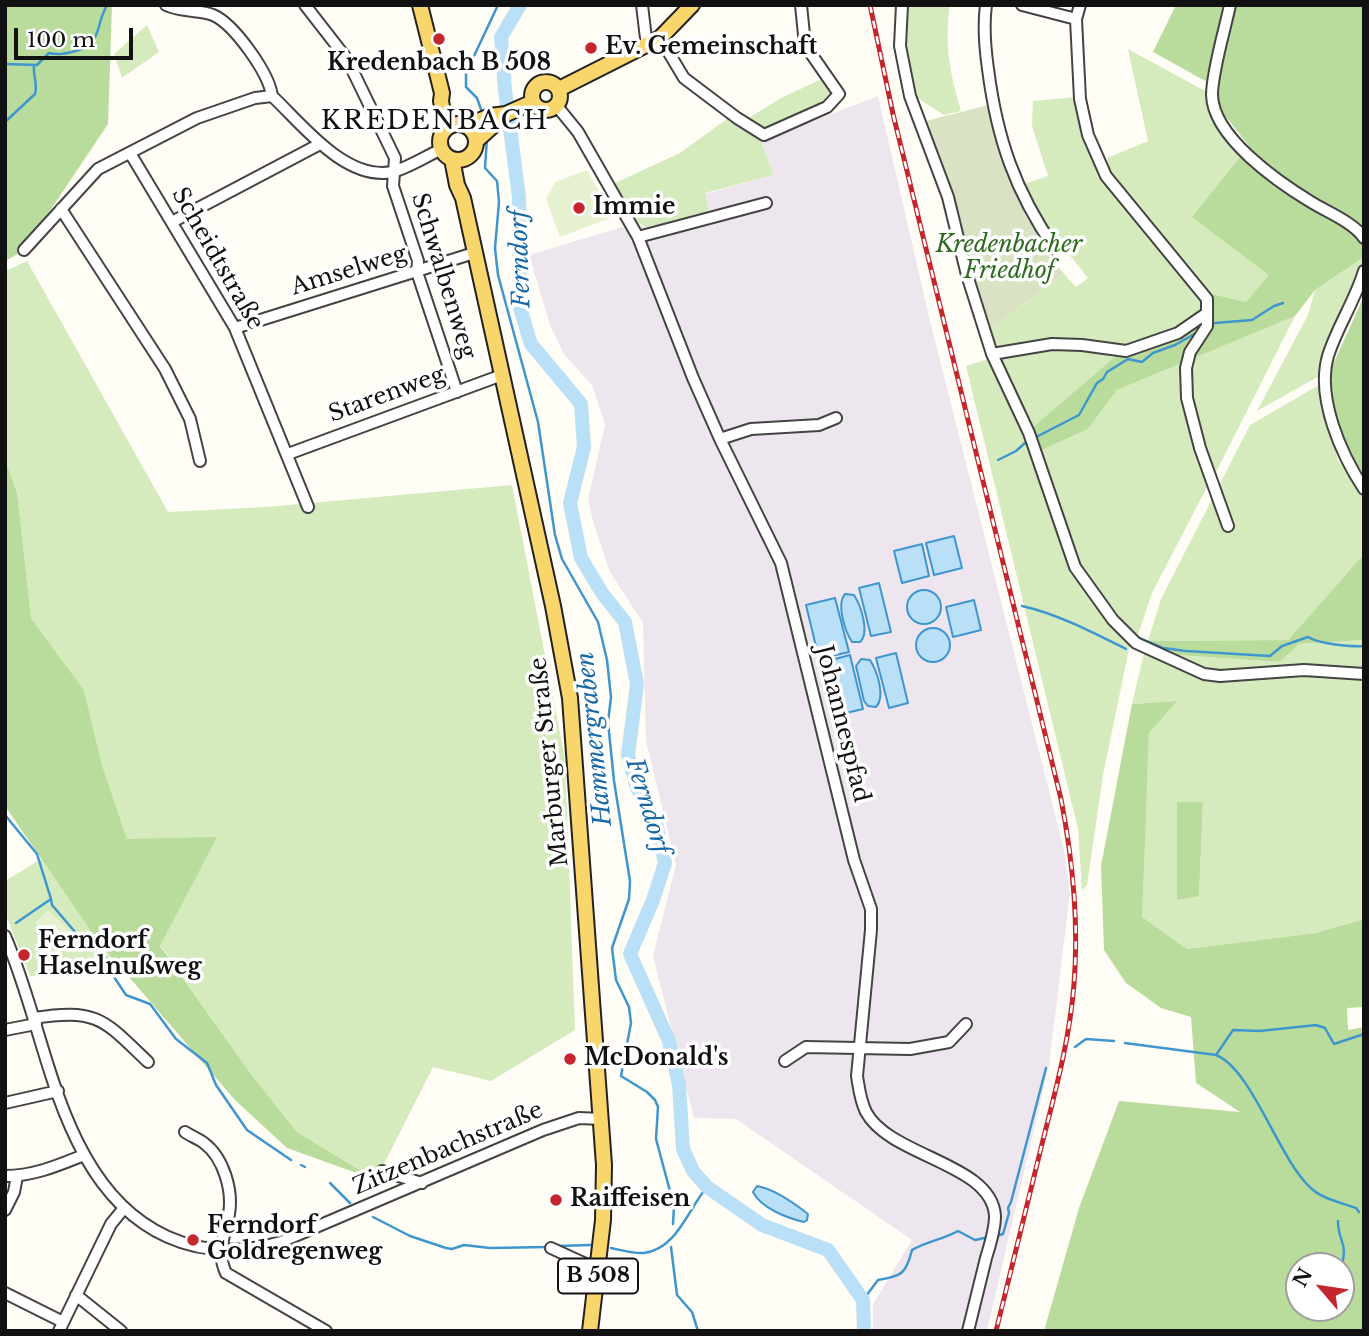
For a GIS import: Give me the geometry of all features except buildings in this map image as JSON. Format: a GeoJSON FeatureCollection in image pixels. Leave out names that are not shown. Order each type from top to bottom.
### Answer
{"type":"FeatureCollection","features":[{"type":"Feature","properties":{"kind":"main road"},"geometry":{"type":"LineString","coordinates":[[420,5],[442,93],[448,99],[457,126],[476,141]]}},
{"type":"Feature","properties":{"kind":"main road"},"geometry":{"type":"LineString","coordinates":[[559,89],[647,47],[660,38],[692,5]]}},
{"type":"Feature","properties":{"kind":"main road"},"geometry":{"type":"LineString","coordinates":[[453,155],[473,152],[476,141],[520,108],[540,83],[551,82],[559,89],[560,97],[556,105],[544,110],[520,108],[457,126]]}},
{"type":"Feature","properties":{"kind":"main road","name":"B 508"},"geometry":{"type":"LineString","coordinates":[[453,155],[440,139],[457,126]]}},
{"type":"Feature","properties":{"kind":"main road","name":"Marburger Straße"},"geometry":{"type":"LineString","coordinates":[[453,155],[457,185],[463,198],[570,698],[602,1119],[603,1220],[590,1331]]}},
{"type":"Feature","properties":{"kind":"street"},"geometry":{"type":"LineString","coordinates":[[166,5],[187,12],[210,13],[225,21],[271,84],[272,96],[320,144],[365,170],[377,173],[394,171],[453,155]]}},
{"type":"Feature","properties":{"kind":"street","name":"Schwalbenweg"},"geometry":{"type":"LineString","coordinates":[[305,5],[347,59],[394,158],[393,186],[418,261],[417,272],[457,392]]}},
{"type":"Feature","properties":{"kind":"street"},"geometry":{"type":"LineString","coordinates":[[642,5],[647,47]]}},
{"type":"Feature","properties":{"kind":"street"},"geometry":{"type":"LineString","coordinates":[[660,38],[684,78],[764,135],[827,107],[839,94],[805,45],[801,5]]}},
{"type":"Feature","properties":{"kind":"street"},"geometry":{"type":"LineString","coordinates":[[902,5],[900,46],[910,96],[948,197],[967,275],[992,354],[1029,433],[1075,566],[1113,620],[1136,643],[1204,674],[1220,676],[1304,670],[1364,674]]}},
{"type":"Feature","properties":{"kind":"street"},"geometry":{"type":"LineString","coordinates":[[986,5],[984,22],[992,105],[1007,162],[1032,215],[1055,249]]}},
{"type":"Feature","properties":{"kind":"street"},"geometry":{"type":"LineString","coordinates":[[1022,5],[1076,19]]}},
{"type":"Feature","properties":{"kind":"street"},"geometry":{"type":"LineString","coordinates":[[1080,5],[1076,19],[1080,99],[1088,135],[1106,176],[1208,299],[1207,326],[1190,352],[1186,368],[1187,398],[1200,448],[1228,526]]}},
{"type":"Feature","properties":{"kind":"street"},"geometry":{"type":"LineString","coordinates":[[1230,5],[1212,91],[1214,107],[1222,122],[1257,166],[1355,229],[1364,238]]}},
{"type":"Feature","properties":{"kind":"street"},"geometry":{"type":"LineString","coordinates":[[24,250],[98,169],[197,118],[255,98],[272,96]]}},
{"type":"Feature","properties":{"kind":"street","name":"Johannespfad"},"geometry":{"type":"LineString","coordinates":[[556,105],[578,132],[638,237],[693,379],[780,563],[854,860],[871,908],[872,930],[857,1076],[859,1094],[877,1127],[978,1184],[990,1200],[995,1215],[968,1331]]}},
{"type":"Feature","properties":{"kind":"street"},"geometry":{"type":"LineString","coordinates":[[172,222],[320,144]]}},
{"type":"Feature","properties":{"kind":"street","name":"Scheidtstraße"},"geometry":{"type":"LineString","coordinates":[[130,153],[235,328],[309,507]]}},
{"type":"Feature","properties":{"kind":"street"},"geometry":{"type":"LineString","coordinates":[[638,237],[766,203]]}},
{"type":"Feature","properties":{"kind":"street"},"geometry":{"type":"LineString","coordinates":[[61,209],[165,369],[190,419],[200,461]]}},
{"type":"Feature","properties":{"kind":"street","name":"Amselweg"},"geometry":{"type":"LineString","coordinates":[[235,328],[474,253]]}},
{"type":"Feature","properties":{"kind":"street"},"geometry":{"type":"LineString","coordinates":[[1364,271],[1332,346],[1325,378],[1325,393],[1343,455],[1364,489]]}},
{"type":"Feature","properties":{"kind":"street"},"geometry":{"type":"LineString","coordinates":[[992,354],[1052,344],[1126,351],[1178,333],[1207,313]]}},
{"type":"Feature","properties":{"kind":"street","name":"Starenweg"},"geometry":{"type":"LineString","coordinates":[[288,454],[502,376]]}},
{"type":"Feature","properties":{"kind":"street"},"geometry":{"type":"LineString","coordinates":[[720,439],[751,429],[819,425],[836,418]]}},
{"type":"Feature","properties":{"kind":"street","name":"Zitzenbachstraße"},"geometry":{"type":"LineString","coordinates":[[5,936],[9,957],[84,1155],[124,1208],[156,1232],[194,1247],[242,1251],[281,1242],[543,1130],[579,1118],[602,1119]]}},
{"type":"Feature","properties":{"kind":"street"},"geometry":{"type":"LineString","coordinates":[[5,1031],[64,1013],[86,1016],[102,1021],[116,1030],[148,1062]]}},
{"type":"Feature","properties":{"kind":"street"},"geometry":{"type":"LineString","coordinates":[[785,1061],[806,1047],[910,1049],[949,1042],[966,1024]]}},
{"type":"Feature","properties":{"kind":"street"},"geometry":{"type":"LineString","coordinates":[[5,1103],[58,1091]]}},
{"type":"Feature","properties":{"kind":"street"},"geometry":{"type":"LineString","coordinates":[[185,1132],[206,1144],[223,1170],[229,1191],[230,1210],[220,1251],[226,1273],[326,1331]]}},
{"type":"Feature","properties":{"kind":"street"},"geometry":{"type":"LineString","coordinates":[[5,1210],[14,1192],[11,1176],[47,1170],[84,1155]]}},
{"type":"Feature","properties":{"kind":"street"},"geometry":{"type":"LineString","coordinates":[[382,1171],[422,1183]]}},
{"type":"Feature","properties":{"kind":"street"},"geometry":{"type":"LineString","coordinates":[[5,1293],[61,1326],[111,1224],[124,1208]]}},
{"type":"Feature","properties":{"kind":"street"},"geometry":{"type":"LineString","coordinates":[[551,1248],[599,1270]]}},
{"type":"Feature","properties":{"kind":"street"},"geometry":{"type":"LineString","coordinates":[[76,1295],[121,1331]]}},
{"type":"Feature","properties":{"kind":"shaded area"},"geometry":{"type":"Polygon","coordinates":[[[878,96],[930,321],[1064,850],[1070,893],[1049,1065],[987,1331],[873,1331],[873,1304],[912,1240],[736,1119],[694,1118],[653,956],[676,865],[646,741],[643,623],[610,572],[588,499],[605,425],[592,385],[564,354],[550,325],[529,255],[626,226],[641,226],[710,212],[705,194],[774,175],[761,141],[878,96]]]}},
{"type":"Feature","properties":{"kind":"green space"},"geometry":{"type":"Polygon","coordinates":[[[5,5],[112,5],[108,124],[23,251],[5,261],[5,5]]]}},
{"type":"Feature","properties":{"kind":"green space"},"geometry":{"type":"Polygon","coordinates":[[[905,5],[950,5],[949,59],[961,111],[944,115],[913,95],[902,47],[905,5]]]}},
{"type":"Feature","properties":{"kind":"green space"},"geometry":{"type":"Polygon","coordinates":[[[1176,5],[1364,5],[1364,257],[1315,290],[1295,316],[1117,390],[1088,429],[1040,451],[1033,427],[1118,354],[1138,353],[1210,318],[1212,294],[1246,302],[1269,275],[1192,217],[1249,146],[1219,108],[1218,88],[1153,52],[1176,5]]]}},
{"type":"Feature","properties":{"kind":"green space"},"geometry":{"type":"Polygon","coordinates":[[[147,25],[159,52],[122,78],[114,54],[147,25]]]}},
{"type":"Feature","properties":{"kind":"green space"},"geometry":{"type":"Polygon","coordinates":[[[1128,49],[1207,92],[1241,155],[1270,275],[1246,302],[1212,294],[1111,175],[1107,158],[1148,141],[1128,49]]]}},
{"type":"Feature","properties":{"kind":"green space"},"geometry":{"type":"Polygon","coordinates":[[[824,78],[831,92],[827,101],[776,126],[763,128],[747,119],[781,98],[824,78]]]}},
{"type":"Feature","properties":{"kind":"green space"},"geometry":{"type":"Polygon","coordinates":[[[1077,97],[1083,136],[1102,180],[1203,299],[1201,310],[1175,330],[1125,347],[996,349],[990,329],[1064,274],[1076,287],[1088,278],[1061,244],[1058,245],[1035,212],[1021,185],[1048,176],[1032,126],[1033,101],[1077,97]]]}},
{"type":"Feature","properties":{"kind":"green space","name":"Kredenbacher Friedhof"},"geometry":{"type":"Polygon","coordinates":[[[988,105],[1004,162],[1026,217],[1051,251],[1048,255],[1064,274],[990,329],[944,167],[926,121],[988,105]]]}},
{"type":"Feature","properties":{"kind":"green space"},"geometry":{"type":"Polygon","coordinates":[[[731,116],[758,134],[774,175],[705,193],[710,213],[653,228],[638,224],[615,183],[680,153],[731,116]]]}},
{"type":"Feature","properties":{"kind":"green space","name":"Immie"},"geometry":{"type":"Polygon","coordinates":[[[587,170],[613,217],[560,237],[546,199],[555,182],[587,170]]]}},
{"type":"Feature","properties":{"kind":"green space"},"geometry":{"type":"Polygon","coordinates":[[[1364,257],[1364,269],[1321,375],[1257,411],[1308,315],[1315,290],[1364,257]]]}},
{"type":"Feature","properties":{"kind":"green space"},"geometry":{"type":"Polygon","coordinates":[[[27,261],[168,512],[266,507],[512,485],[565,759],[575,1030],[491,1081],[433,1067],[376,1180],[297,1132],[251,1074],[160,945],[216,838],[127,840],[102,765],[84,690],[31,618],[17,492],[5,460],[5,271],[27,261]]]}},
{"type":"Feature","properties":{"kind":"green space"},"geometry":{"type":"Polygon","coordinates":[[[1364,296],[1364,473],[1347,457],[1329,390],[1331,369],[1364,296]]]}},
{"type":"Feature","properties":{"kind":"green space"},"geometry":{"type":"Polygon","coordinates":[[[1295,316],[1214,476],[1193,401],[1193,358],[1295,316]]]}},
{"type":"Feature","properties":{"kind":"green space"},"geometry":{"type":"Polygon","coordinates":[[[1052,348],[1118,354],[1033,427],[999,357],[1052,348]]]}},
{"type":"Feature","properties":{"kind":"green space"},"geometry":{"type":"Polygon","coordinates":[[[988,359],[1025,435],[1073,570],[1130,644],[1103,775],[1087,885],[1082,890],[1078,829],[966,366],[988,359]]]}},
{"type":"Feature","properties":{"kind":"green space"},"geometry":{"type":"Polygon","coordinates":[[[1182,363],[1208,485],[1152,593],[1137,638],[1079,565],[1040,451],[1088,429],[1117,390],[1182,363]]]}},
{"type":"Feature","properties":{"kind":"green space"},"geometry":{"type":"Polygon","coordinates":[[[1319,385],[1338,461],[1364,486],[1364,554],[1288,640],[1148,641],[1161,599],[1250,425],[1319,385]]]}},
{"type":"Feature","properties":{"kind":"green space"},"geometry":{"type":"Polygon","coordinates":[[[5,460],[17,492],[31,618],[84,690],[102,765],[127,839],[217,837],[160,946],[251,1074],[297,1132],[376,1180],[287,1148],[235,1100],[98,941],[5,806],[5,460]]]}},
{"type":"Feature","properties":{"kind":"green space"},"geometry":{"type":"Polygon","coordinates":[[[1364,554],[1364,640],[1299,644],[1280,662],[1161,654],[1148,641],[1288,640],[1364,554]]]}},
{"type":"Feature","properties":{"kind":"green space"},"geometry":{"type":"Polygon","coordinates":[[[1364,640],[1364,919],[1316,933],[1187,949],[1141,917],[1149,733],[1176,701],[1132,704],[1144,653],[1280,662],[1299,644],[1364,640]],[[1177,802],[1199,896],[1203,802],[1177,802]]]}},
{"type":"Feature","properties":{"kind":"green space"},"geometry":{"type":"Polygon","coordinates":[[[1177,701],[1149,733],[1142,917],[1187,949],[1316,933],[1364,919],[1364,1007],[1347,1008],[1348,1030],[1364,1027],[1364,1331],[1044,1331],[1079,1208],[1119,1101],[1240,1112],[1196,1083],[1191,1017],[1161,1008],[1126,983],[1104,950],[1101,866],[1132,704],[1177,701]]]}},
{"type":"Feature","properties":{"kind":"green space"},"geometry":{"type":"Polygon","coordinates":[[[1177,802],[1203,802],[1199,896],[1177,900],[1177,802]]]}},
{"type":"Feature","properties":{"kind":"green space"},"geometry":{"type":"Polygon","coordinates":[[[41,859],[117,962],[103,973],[30,976],[5,913],[5,881],[41,859]]]}},
{"type":"Feature","properties":{"kind":"green space"},"geometry":{"type":"Polygon","coordinates":[[[48,910],[72,933],[58,945],[35,923],[48,910]]]}},
{"type":"Feature","properties":{"kind":"water"},"geometry":{"type":"Polygon","coordinates":[[[954,536],[962,568],[934,575],[926,543],[954,536]]]}},
{"type":"Feature","properties":{"kind":"water"},"geometry":{"type":"Polygon","coordinates":[[[922,544],[929,576],[902,583],[894,551],[922,544]]]}},
{"type":"Feature","properties":{"kind":"water"},"geometry":{"type":"Polygon","coordinates":[[[879,583],[891,632],[871,636],[859,588],[879,583]]]}},
{"type":"Feature","properties":{"kind":"water"},"geometry":{"type":"Polygon","coordinates":[[[924,590],[936,595],[941,607],[936,619],[924,624],[912,619],[907,607],[912,595],[924,590]]]}},
{"type":"Feature","properties":{"kind":"water"},"geometry":{"type":"Polygon","coordinates":[[[845,594],[854,595],[862,612],[864,632],[860,642],[852,642],[844,625],[841,604],[845,594]]]}},
{"type":"Feature","properties":{"kind":"water"},"geometry":{"type":"Polygon","coordinates":[[[835,598],[849,652],[819,659],[806,605],[835,598]]]}},
{"type":"Feature","properties":{"kind":"water"},"geometry":{"type":"Polygon","coordinates":[[[974,600],[981,630],[953,637],[946,607],[974,600]]]}},
{"type":"Feature","properties":{"kind":"water"},"geometry":{"type":"Polygon","coordinates":[[[933,628],[945,633],[950,645],[945,657],[933,662],[921,657],[916,645],[921,633],[933,628]]]}},
{"type":"Feature","properties":{"kind":"water"},"geometry":{"type":"Polygon","coordinates":[[[896,653],[908,703],[889,708],[876,658],[896,653]]]}},
{"type":"Feature","properties":{"kind":"water"},"geometry":{"type":"Polygon","coordinates":[[[850,655],[863,709],[833,716],[820,663],[850,655]]]}},
{"type":"Feature","properties":{"kind":"water"},"geometry":{"type":"Polygon","coordinates":[[[861,659],[870,660],[878,677],[880,697],[876,707],[868,706],[864,701],[856,666],[861,659]]]}},
{"type":"Feature","properties":{"kind":"water"},"geometry":{"type":"Polygon","coordinates":[[[757,1186],[790,1201],[808,1214],[807,1220],[804,1222],[775,1212],[757,1198],[753,1192],[757,1186]]]}},
{"type":"Feature","properties":{"kind":"waterway"},"geometry":{"type":"LineString","coordinates":[[5,64],[37,65],[49,53],[66,53],[89,45],[96,35],[107,5]]}},
{"type":"Feature","properties":{"kind":"waterway","name":"Hammergraben"},"geometry":{"type":"LineString","coordinates":[[483,115],[477,98],[466,87],[466,73],[498,5]]}},
{"type":"Feature","properties":{"kind":"waterway","name":"Ferndorf"},"geometry":{"type":"LineString","coordinates":[[520,5],[501,37],[519,197],[520,308],[531,344],[581,404],[584,447],[570,503],[581,558],[602,593],[625,622],[637,684],[628,755],[637,788],[656,823],[665,863],[630,954],[669,1041],[679,1085],[683,1149],[693,1171],[707,1187],[762,1225],[828,1250],[863,1300],[864,1331]]}},
{"type":"Feature","properties":{"kind":"waterway"},"geometry":{"type":"LineString","coordinates":[[5,122],[35,94],[34,66]]}},
{"type":"Feature","properties":{"kind":"waterway","name":"Hammergraben"},"geometry":{"type":"LineString","coordinates":[[487,138],[485,168],[497,181],[499,202],[495,248],[498,275],[538,422],[555,535],[562,559],[598,622],[607,660],[611,697],[608,722],[614,781],[630,881],[629,899],[612,948],[616,980],[629,1007],[631,1023],[621,1076],[647,1092],[658,1107],[656,1139],[674,1206],[673,1224]]}},
{"type":"Feature","properties":{"kind":"waterway"},"geometry":{"type":"LineString","coordinates":[[1215,323],[1252,320],[1283,303]]}},
{"type":"Feature","properties":{"kind":"waterway"},"geometry":{"type":"LineString","coordinates":[[1038,436],[1079,415],[1097,383],[1107,372],[1128,359],[1142,362],[1153,353],[1198,332]]}},
{"type":"Feature","properties":{"kind":"waterway"},"geometry":{"type":"LineString","coordinates":[[998,460],[1025,443]]}},
{"type":"Feature","properties":{"kind":"waterway"},"geometry":{"type":"LineString","coordinates":[[1022,606],[1089,630],[1126,649]]}},
{"type":"Feature","properties":{"kind":"waterway"},"geometry":{"type":"LineString","coordinates":[[1139,638],[1163,648],[1270,656],[1282,646],[1308,637],[1320,642],[1364,646]]}},
{"type":"Feature","properties":{"kind":"waterway"},"geometry":{"type":"LineString","coordinates":[[5,815],[37,854],[51,899]]}},
{"type":"Feature","properties":{"kind":"waterway"},"geometry":{"type":"LineString","coordinates":[[16,923],[51,899],[52,905],[82,940],[97,947],[114,968],[114,977],[126,995],[150,1004],[176,1039],[207,1063],[216,1085],[247,1130],[291,1160]]}},
{"type":"Feature","properties":{"kind":"waterway"},"geometry":{"type":"LineString","coordinates":[[1125,1043],[1216,1055],[1233,1030],[1260,1031],[1316,1025],[1325,1028],[1334,1044],[1364,1034]]}},
{"type":"Feature","properties":{"kind":"waterway"},"geometry":{"type":"LineString","coordinates":[[1075,1047],[1086,1039],[1114,1041]]}},
{"type":"Feature","properties":{"kind":"waterway"},"geometry":{"type":"LineString","coordinates":[[1216,1055],[1242,1078],[1300,1176],[1316,1192],[1356,1208],[1359,1212]]}},
{"type":"Feature","properties":{"kind":"waterway"},"geometry":{"type":"LineString","coordinates":[[996,1236],[1003,1234],[1046,1068]]}},
{"type":"Feature","properties":{"kind":"waterway"},"geometry":{"type":"LineString","coordinates":[[301,1165],[305,1167]]}},
{"type":"Feature","properties":{"kind":"waterway"},"geometry":{"type":"LineString","coordinates":[[330,1183],[350,1203]]}},
{"type":"Feature","properties":{"kind":"waterway"},"geometry":{"type":"LineString","coordinates":[[611,1248],[644,1253],[665,1244],[681,1227],[707,1187]]}},
{"type":"Feature","properties":{"kind":"waterway"},"geometry":{"type":"LineString","coordinates":[[373,1217],[410,1236],[446,1248],[464,1245],[490,1248],[548,1247]]}},
{"type":"Feature","properties":{"kind":"waterway"},"geometry":{"type":"LineString","coordinates":[[1338,1221],[1344,1252]]}},
{"type":"Feature","properties":{"kind":"waterway"},"geometry":{"type":"LineString","coordinates":[[863,1300],[878,1280],[902,1273],[912,1250],[958,1231],[975,1240],[989,1237]]}},
{"type":"Feature","properties":{"kind":"waterway"},"geometry":{"type":"LineString","coordinates":[[558,1246],[591,1245]]}},
{"type":"Feature","properties":{"kind":"waterway","name":"Hammergraben"},"geometry":{"type":"LineString","coordinates":[[671,1247],[677,1295],[692,1312],[698,1331]]}},
{"type":"Feature","properties":{"kind":"railway"},"geometry":{"type":"LineString","coordinates":[[870,5],[893,114],[1061,799],[1072,868],[1076,937],[1069,1024],[996,1331]]}},
{"type":"Feature","properties":{"kind":"place","name":"Kredenbach B 508"},"geometry":{"type":"Point","coordinates":[439,39]}},
{"type":"Feature","properties":{"kind":"place","name":"Ev. Gemeinschaft"},"geometry":{"type":"Point","coordinates":[591,48]}},
{"type":"Feature","properties":{"kind":"place","name":"Immie"},"geometry":{"type":"Point","coordinates":[579,208]}},
{"type":"Feature","properties":{"kind":"place","name":"Ferndorf Haselnußweg"},"geometry":{"type":"Point","coordinates":[24,955]}},
{"type":"Feature","properties":{"kind":"place","name":"McDonald's"},"geometry":{"type":"Point","coordinates":[570,1059]}},
{"type":"Feature","properties":{"kind":"place","name":"Raiffeisen"},"geometry":{"type":"Point","coordinates":[556,1200]}},
{"type":"Feature","properties":{"kind":"place","name":"Ferndorf Goldregenweg"},"geometry":{"type":"Point","coordinates":[193,1240]}},
{"type":"Feature","properties":{"kind":"district","name":"KREDENBACH"},"geometry":{"type":"Point","coordinates":[435,122]}}]}
